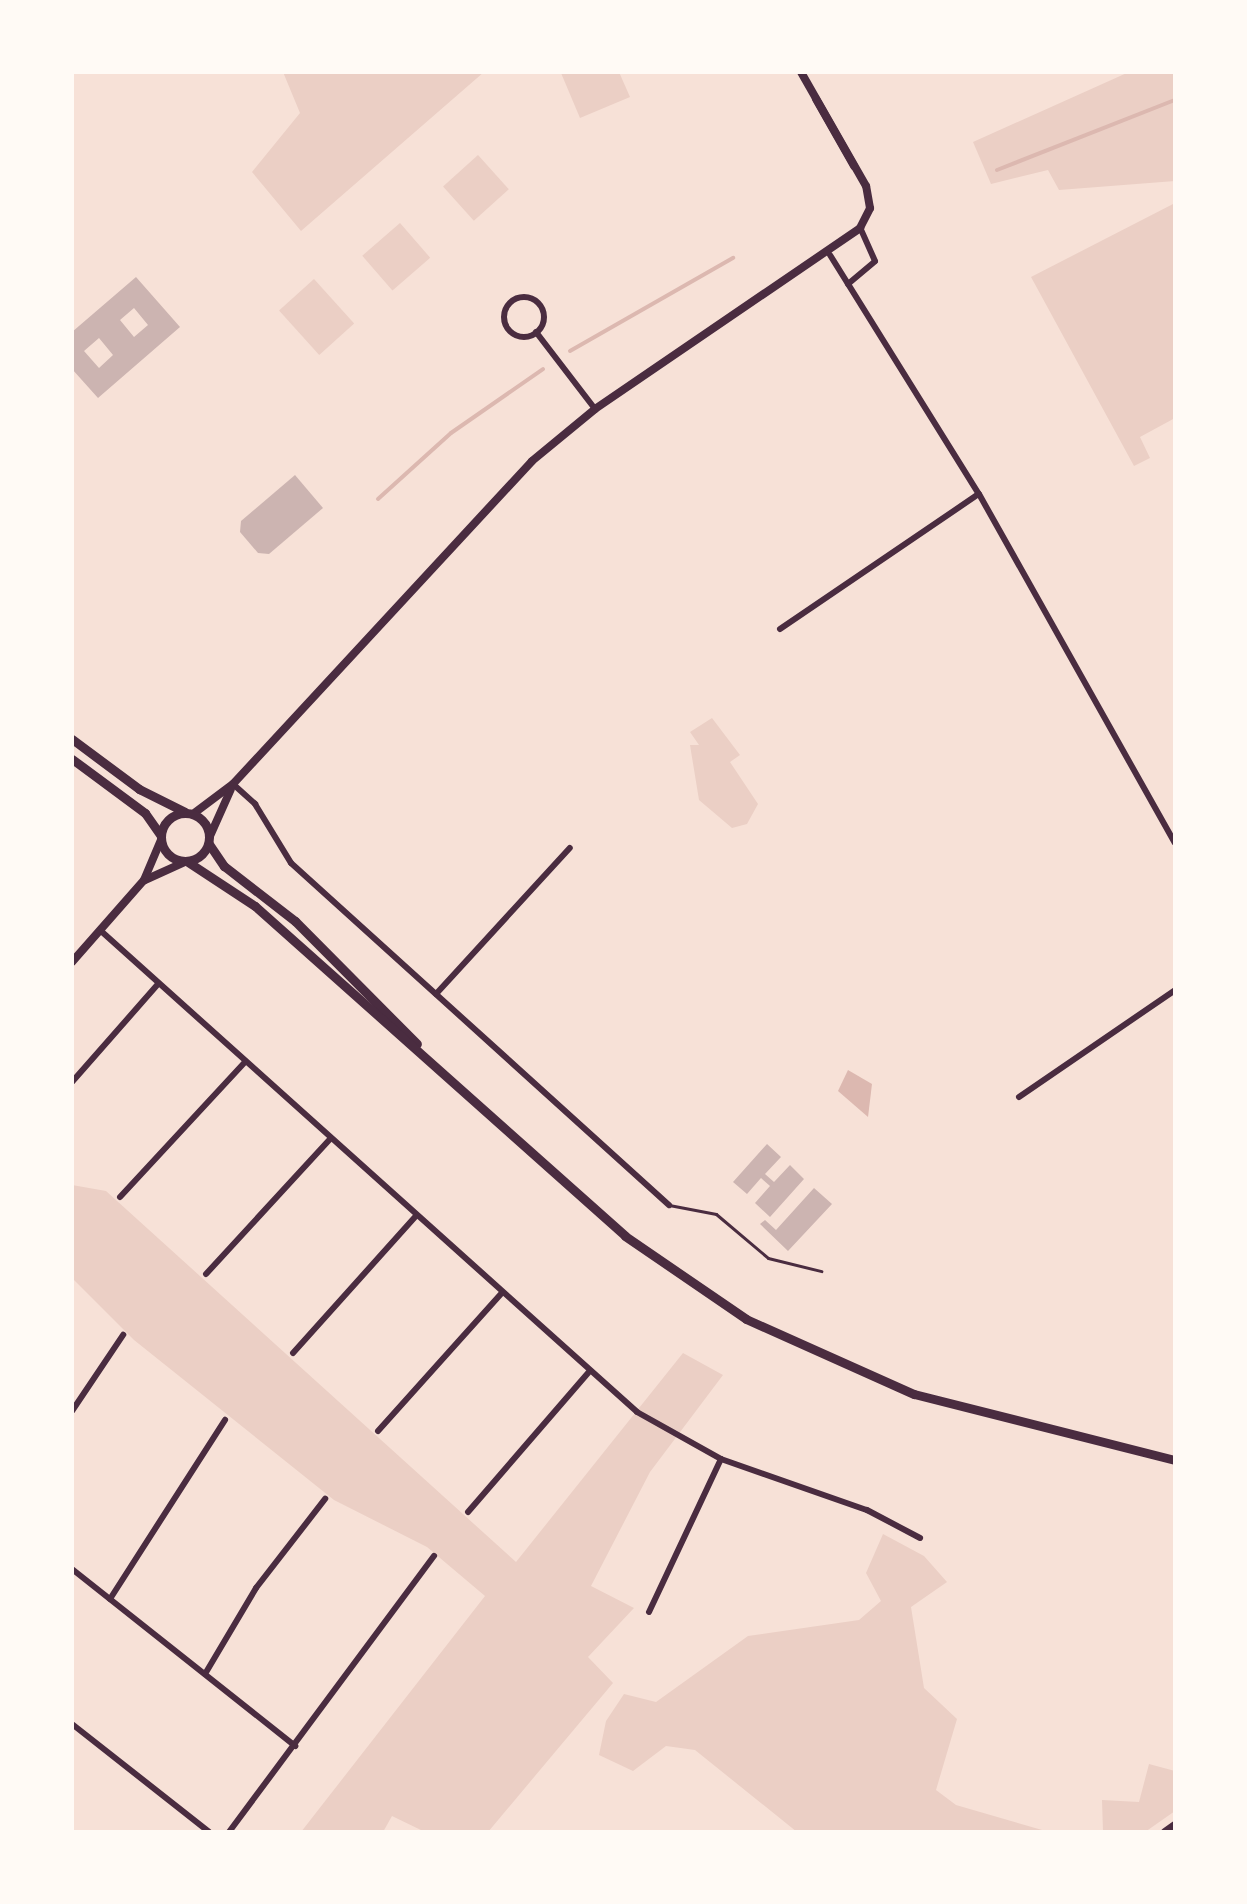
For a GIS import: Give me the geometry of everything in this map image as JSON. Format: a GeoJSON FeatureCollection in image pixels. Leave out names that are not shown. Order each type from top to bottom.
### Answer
{"type":"FeatureCollection","features":[{"type":"Feature","properties":{"kind":"main road"},"geometry":{"type":"LineString","coordinates":[[72,739],[139,789],[191,814],[224,866],[319,943],[444,1073]]}},
{"type":"Feature","properties":{"kind":"main road"},"geometry":{"type":"LineString","coordinates":[[72,759],[145,813],[167,854],[186,862],[255,906],[625,1236],[714,1300],[854,1372],[993,1417],[1175,1460]]}},
{"type":"Feature","properties":{"kind":"main road"},"geometry":{"type":"LineString","coordinates":[[161,838],[170,819],[191,814]]}},
{"type":"Feature","properties":{"kind":"main road"},"geometry":{"type":"LineString","coordinates":[[186,862],[209,840]]}},
{"type":"Feature","properties":{"kind":"street"},"geometry":{"type":"LineString","coordinates":[[191,814],[233,784],[481,512],[595,409],[830,255],[860,228],[870,208],[858,169],[801,72]]}},
{"type":"Feature","properties":{"kind":"street"},"geometry":{"type":"LineString","coordinates":[[848,284],[875,261],[860,228]]}},
{"type":"Feature","properties":{"kind":"street"},"geometry":{"type":"LineString","coordinates":[[830,255],[979,494],[1175,843]]}},
{"type":"Feature","properties":{"kind":"street"},"geometry":{"type":"LineString","coordinates":[[519,298],[542,307],[536,332],[520,337],[504,321],[519,298]]}},
{"type":"Feature","properties":{"kind":"street"},"geometry":{"type":"LineString","coordinates":[[536,332],[595,409]]}},
{"type":"Feature","properties":{"kind":"street"},"geometry":{"type":"LineString","coordinates":[[780,629],[979,494]]}},
{"type":"Feature","properties":{"kind":"street"},"geometry":{"type":"LineString","coordinates":[[209,840],[233,784]]}},
{"type":"Feature","properties":{"kind":"street"},"geometry":{"type":"LineString","coordinates":[[233,784],[255,804],[291,863],[669,1205]]}},
{"type":"Feature","properties":{"kind":"street"},"geometry":{"type":"LineString","coordinates":[[1166,828],[1175,824]]}},
{"type":"Feature","properties":{"kind":"street"},"geometry":{"type":"LineString","coordinates":[[72,962],[144,880],[161,838]]}},
{"type":"Feature","properties":{"kind":"street"},"geometry":{"type":"LineString","coordinates":[[436,994],[570,848]]}},
{"type":"Feature","properties":{"kind":"street"},"geometry":{"type":"LineString","coordinates":[[144,880],[186,862]]}},
{"type":"Feature","properties":{"kind":"street"},"geometry":{"type":"LineString","coordinates":[[101,931],[588,1373],[637,1412],[721,1459],[867,1510],[920,1538]]}},
{"type":"Feature","properties":{"kind":"street"},"geometry":{"type":"LineString","coordinates":[[72,1082],[158,984]]}},
{"type":"Feature","properties":{"kind":"street"},"geometry":{"type":"LineString","coordinates":[[1019,1097],[1175,990]]}},
{"type":"Feature","properties":{"kind":"street"},"geometry":{"type":"LineString","coordinates":[[120,1197],[245,1062]]}},
{"type":"Feature","properties":{"kind":"street"},"geometry":{"type":"LineString","coordinates":[[206,1274],[330,1139]]}},
{"type":"Feature","properties":{"kind":"street"},"geometry":{"type":"LineString","coordinates":[[293,1353],[415,1217]]}},
{"type":"Feature","properties":{"kind":"street"},"geometry":{"type":"LineString","coordinates":[[378,1431],[501,1294]]}},
{"type":"Feature","properties":{"kind":"street"},"geometry":{"type":"LineString","coordinates":[[72,1411],[123,1335]]}},
{"type":"Feature","properties":{"kind":"street"},"geometry":{"type":"LineString","coordinates":[[468,1512],[588,1373]]}},
{"type":"Feature","properties":{"kind":"street"},"geometry":{"type":"LineString","coordinates":[[110,1599],[225,1420]]}},
{"type":"Feature","properties":{"kind":"street"},"geometry":{"type":"LineString","coordinates":[[649,1612],[721,1459]]}},
{"type":"Feature","properties":{"kind":"street"},"geometry":{"type":"LineString","coordinates":[[205,1674],[256,1588],[325,1499]]}},
{"type":"Feature","properties":{"kind":"street"},"geometry":{"type":"LineString","coordinates":[[229,1832],[434,1556]]}},
{"type":"Feature","properties":{"kind":"street"},"geometry":{"type":"LineString","coordinates":[[72,1569],[295,1746]]}},
{"type":"Feature","properties":{"kind":"street"},"geometry":{"type":"LineString","coordinates":[[72,1724],[209,1832]]}},
{"type":"Feature","properties":{"kind":"street"},"geometry":{"type":"LineString","coordinates":[[1165,1832],[1175,1825]]}},
{"type":"Feature","properties":{"kind":"lane"},"geometry":{"type":"LineString","coordinates":[[669,1205],[716,1214],[768,1258],[821,1271]]}},
{"type":"Feature","properties":{"kind":"shaded area"},"geometry":{"type":"Polygon","coordinates":[[[283,72],[484,72],[301,231],[252,172],[300,113],[283,72]]]}},
{"type":"Feature","properties":{"kind":"shaded area"},"geometry":{"type":"Polygon","coordinates":[[[619,72],[630,97],[580,118],[561,73],[619,72]]]}},
{"type":"Feature","properties":{"kind":"shaded area"},"geometry":{"type":"Polygon","coordinates":[[[1129,72],[1175,72],[1175,181],[1059,190],[1048,170],[991,184],[973,142],[1129,72]]]}},
{"type":"Feature","properties":{"kind":"shaded area"},"geometry":{"type":"Polygon","coordinates":[[[478,155],[509,189],[474,221],[443,186],[478,155]]]}},
{"type":"Feature","properties":{"kind":"shaded area"},"geometry":{"type":"Polygon","coordinates":[[[1175,203],[1175,418],[1140,437],[1150,458],[1134,466],[1031,277],[1175,203]]]}},
{"type":"Feature","properties":{"kind":"shaded area"},"geometry":{"type":"Polygon","coordinates":[[[400,223],[430,258],[392,291],[362,256],[400,223]]]}},
{"type":"Feature","properties":{"kind":"shaded area"},"geometry":{"type":"Polygon","coordinates":[[[314,279],[354,324],[319,355],[279,310],[314,279]]]}},
{"type":"Feature","properties":{"kind":"shaded area"},"geometry":{"type":"Polygon","coordinates":[[[712,718],[740,755],[730,762],[758,804],[747,824],[732,828],[699,800],[690,745],[699,745],[690,732],[712,718]]]}},
{"type":"Feature","properties":{"kind":"shaded area"},"geometry":{"type":"Polygon","coordinates":[[[848,1070],[872,1084],[868,1117],[838,1091],[848,1070]]]}},
{"type":"Feature","properties":{"kind":"shaded area"},"geometry":{"type":"Polygon","coordinates":[[[72,1185],[106,1191],[516,1562],[683,1353],[723,1375],[650,1472],[591,1586],[634,1608],[588,1657],[613,1683],[488,1832],[425,1832],[392,1816],[383,1832],[301,1832],[485,1596],[427,1547],[334,1500],[134,1340],[72,1278],[72,1185]]]}},
{"type":"Feature","properties":{"kind":"shaded area"},"geometry":{"type":"Polygon","coordinates":[[[883,1534],[924,1556],[947,1582],[911,1607],[924,1688],[957,1719],[936,1790],[956,1805],[1049,1832],[797,1832],[695,1750],[666,1746],[633,1771],[599,1755],[606,1721],[624,1694],[656,1702],[748,1636],[859,1620],[881,1601],[866,1573],[883,1534]]]}},
{"type":"Feature","properties":{"kind":"shaded area"},"geometry":{"type":"Polygon","coordinates":[[[1149,1764],[1175,1771],[1175,1811],[1145,1832],[1103,1832],[1102,1800],[1139,1802],[1149,1764]]]}},
{"type":"Feature","properties":{"kind":"building"},"geometry":{"type":"Polygon","coordinates":[[[136,277],[180,327],[98,398],[72,369],[72,332],[136,277]],[[134,308],[120,320],[134,337],[148,325],[134,308]],[[99,338],[84,351],[99,368],[113,355],[99,338]]]}},
{"type":"Feature","properties":{"kind":"building"},"geometry":{"type":"Polygon","coordinates":[[[295,475],[323,508],[269,554],[258,553],[240,532],[241,521],[295,475]]]}},
{"type":"Feature","properties":{"kind":"building"},"geometry":{"type":"Polygon","coordinates":[[[767,1144],[781,1157],[765,1174],[774,1182],[790,1165],[804,1179],[770,1217],[755,1203],[770,1186],[761,1178],[747,1194],[733,1182],[767,1144]]]}},
{"type":"Feature","properties":{"kind":"building"},"geometry":{"type":"Polygon","coordinates":[[[814,1188],[832,1204],[788,1251],[760,1224],[765,1220],[776,1230],[814,1188]]]}},
{"type":"Feature","properties":{"kind":"waterway"},"geometry":{"type":"LineString","coordinates":[[997,170],[1175,100]]}},
{"type":"Feature","properties":{"kind":"waterway"},"geometry":{"type":"LineString","coordinates":[[570,351],[733,258]]}},
{"type":"Feature","properties":{"kind":"waterway"},"geometry":{"type":"LineString","coordinates":[[378,499],[451,433],[543,369]]}}]}
